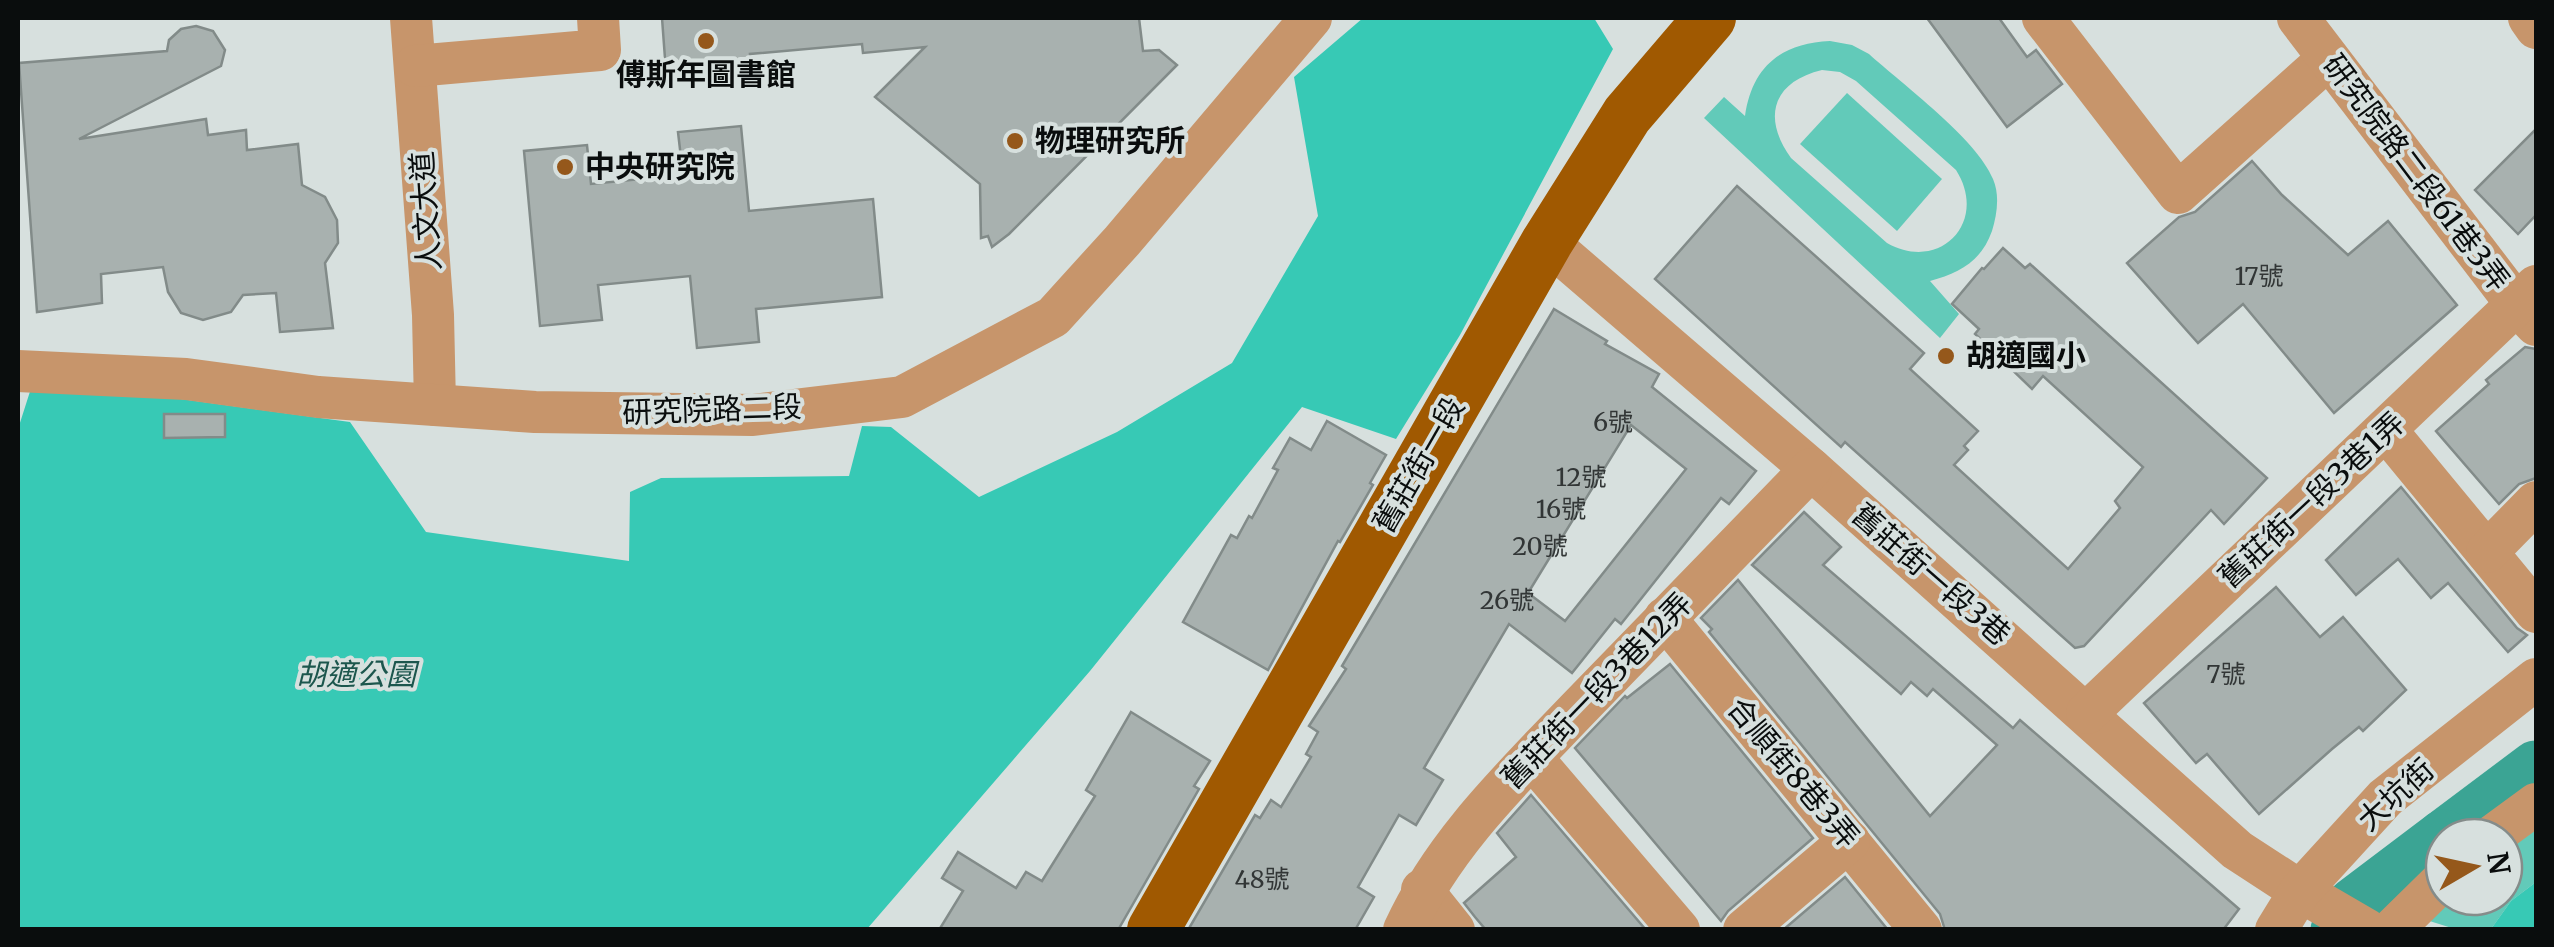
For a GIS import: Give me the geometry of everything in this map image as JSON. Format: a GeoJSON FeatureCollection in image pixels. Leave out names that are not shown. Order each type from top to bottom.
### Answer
{"type":"FeatureCollection","features":[{"type":"Feature","properties":{"kind":"main road","name":"舊莊街一段"},"geometry":{"type":"LineString","coordinates":[[1152,930],[1546,242],[1626,116],[1710,18]]}},
{"type":"Feature","properties":{"kind":"street","name":"人文大道"},"geometry":{"type":"LineString","coordinates":[[411,18],[434,315],[435,405]]}},
{"type":"Feature","properties":{"kind":"street"},"geometry":{"type":"LineString","coordinates":[[415,66],[600,50],[598,18]]}},
{"type":"Feature","properties":{"kind":"street","name":"研究院路二段"},"geometry":{"type":"LineString","coordinates":[[18,371],[186,379],[318,397],[535,412],[753,415],[902,397],[1053,317],[1311,18]]}},
{"type":"Feature","properties":{"kind":"street"},"geometry":{"type":"LineString","coordinates":[[2043,18],[2178,193],[2328,59]]}},
{"type":"Feature","properties":{"kind":"street","name":"研究院路二段61巷3弄"},"geometry":{"type":"LineString","coordinates":[[2298,18],[2530,306]]}},
{"type":"Feature","properties":{"kind":"street"},"geometry":{"type":"LineString","coordinates":[[2529,18],[2536,28]]}},
{"type":"Feature","properties":{"kind":"street","name":"舊莊街一段3巷"},"geometry":{"type":"LineString","coordinates":[[1546,242],[1811,470],[2237,850],[2367,930]]}},
{"type":"Feature","properties":{"kind":"street","name":"舊莊街一段3巷1弄"},"geometry":{"type":"LineString","coordinates":[[2086,712],[2386,430],[2530,306]]}},
{"type":"Feature","properties":{"kind":"street"},"geometry":{"type":"LineString","coordinates":[[2386,430],[2536,611]]}},
{"type":"Feature","properties":{"kind":"street","name":"舊莊街一段3巷12弄"},"geometry":{"type":"LineString","coordinates":[[1404,930],[1422,890],[1471,825],[1665,618],[1811,470]]}},
{"type":"Feature","properties":{"kind":"street"},"geometry":{"type":"LineString","coordinates":[[2487,552],[2536,502]]}},
{"type":"Feature","properties":{"kind":"street","name":"合順街8巷3弄"},"geometry":{"type":"LineString","coordinates":[[1665,618],[1921,930]]}},
{"type":"Feature","properties":{"kind":"street","name":"大坑街"},"geometry":{"type":"LineString","coordinates":[[2276,930],[2309,897],[2385,798],[2536,679]]}},
{"type":"Feature","properties":{"kind":"street"},"geometry":{"type":"LineString","coordinates":[[1532,758],[1679,930]]}},
{"type":"Feature","properties":{"kind":"street"},"geometry":{"type":"LineString","coordinates":[[1744,930],[1850,842]]}},
{"type":"Feature","properties":{"kind":"street"},"geometry":{"type":"LineString","coordinates":[[1422,890],[1454,930]]}},
{"type":"Feature","properties":{"kind":"street"},"geometry":{"type":"LineString","coordinates":[[2392,930],[2424,899]]}},
{"type":"Feature","properties":{"kind":"green space","name":"胡適公園"},"geometry":{"type":"Polygon","coordinates":[[[1363,18],[1594,18],[1613,49],[1460,335],[1396,439],[1302,407],[1090,671],[867,929],[18,930],[18,429],[34,379],[350,422],[426,532],[629,561],[630,492],[661,478],[849,476],[862,426],[891,427],[979,497],[1117,432],[1232,363],[1318,216],[1294,77],[1363,18]]]}},
{"type":"Feature","properties":{"kind":"green space"},"geometry":{"type":"Polygon","coordinates":[[[1813,43],[1852,45],[1869,54],[1972,147],[1993,179],[1997,205],[1994,225],[1982,251],[1968,265],[1930,281],[1959,314],[1940,338],[1704,118],[1724,97],[1745,116],[1762,71],[1783,53],[1813,43]],[[1822,70],[1805,76],[1783,93],[1775,116],[1782,143],[1791,158],[1887,243],[1907,251],[1925,252],[1941,247],[1963,224],[1967,208],[1965,189],[1956,170],[1856,81],[1840,72],[1822,70]]]}},
{"type":"Feature","properties":{"kind":"green space"},"geometry":{"type":"Polygon","coordinates":[[[1847,93],[1942,179],[1897,231],[1800,144],[1847,93]]]}},
{"type":"Feature","properties":{"kind":"green space"},"geometry":{"type":"Polygon","coordinates":[[[2536,815],[2536,882],[2524,891],[2524,825],[2536,815]]]}},
{"type":"Feature","properties":{"kind":"green space"},"geometry":{"type":"Polygon","coordinates":[[[2536,882],[2536,929],[2491,929],[2500,917],[2524,917],[2524,891],[2536,882]]]}},
{"type":"Feature","properties":{"kind":"green space"},"geometry":{"type":"Polygon","coordinates":[[[2424,914],[2500,917],[2491,929],[2455,929],[2420,918],[2424,914]]]}},
{"type":"Feature","properties":{"kind":"building","name":"物理研究所"},"geometry":{"type":"Polygon","coordinates":[[[662,18],[1139,18],[1143,51],[1159,50],[1177,65],[992,247],[988,236],[981,238],[980,184],[875,97],[925,47],[863,53],[862,44],[750,54],[751,65],[666,72],[662,18]]]}},
{"type":"Feature","properties":{"kind":"building"},"geometry":{"type":"Polygon","coordinates":[[[1927,18],[1999,18],[2027,57],[2036,50],[2062,84],[2007,127],[1927,18]]]}},
{"type":"Feature","properties":{"kind":"building"},"geometry":{"type":"Polygon","coordinates":[[[196,26],[213,31],[225,50],[221,66],[79,139],[206,119],[208,135],[246,130],[247,150],[298,144],[302,185],[325,197],[337,220],[338,243],[325,263],[333,328],[280,332],[276,293],[243,295],[231,312],[203,320],[181,313],[168,292],[163,267],[101,274],[102,303],[37,312],[19,63],[167,51],[169,40],[181,29],[196,26]]]}},
{"type":"Feature","properties":{"kind":"building"},"geometry":{"type":"Polygon","coordinates":[[[741,126],[749,211],[873,199],[882,297],[756,309],[759,342],[697,348],[690,276],[598,285],[602,320],[540,326],[524,151],[587,145],[591,184],[683,175],[678,132],[741,126]]]}},
{"type":"Feature","properties":{"kind":"building"},"geometry":{"type":"Polygon","coordinates":[[[2536,129],[2536,215],[2518,234],[2475,190],[2536,129]]]}},
{"type":"Feature","properties":{"kind":"building"},"geometry":{"type":"Polygon","coordinates":[[[2252,161],[2282,195],[2348,255],[2388,221],[2457,305],[2334,413],[2243,304],[2198,343],[2127,263],[2179,217],[2195,212],[2252,161]]]}},
{"type":"Feature","properties":{"kind":"building"},"geometry":{"type":"Polygon","coordinates":[[[1737,186],[1924,353],[1910,369],[1978,431],[1954,465],[2068,569],[2120,508],[2115,501],[2143,467],[2043,376],[2032,389],[1975,334],[1979,329],[1952,304],[2003,248],[2025,268],[2030,264],[2267,478],[2224,524],[2211,510],[2084,646],[2075,648],[1845,442],[1841,447],[1655,279],[1737,186]]]}},
{"type":"Feature","properties":{"kind":"building"},"geometry":{"type":"Polygon","coordinates":[[[1554,309],[1659,374],[1652,387],[1756,471],[1729,504],[1721,498],[1621,624],[1615,619],[1572,673],[1509,624],[1424,768],[1443,780],[1416,825],[1399,815],[1358,887],[1374,897],[1355,930],[1188,930],[1255,815],[1260,818],[1271,800],[1281,807],[1311,757],[1306,754],[1318,732],[1309,726],[1346,669],[1342,666],[1554,309]],[[1631,425],[1528,593],[1565,621],[1686,469],[1631,425]]]}},
{"type":"Feature","properties":{"kind":"building"},"geometry":{"type":"Polygon","coordinates":[[[2525,347],[2536,349],[2536,478],[2519,484],[2499,504],[2436,431],[2525,347]]]}},
{"type":"Feature","properties":{"kind":"building"},"geometry":{"type":"Polygon","coordinates":[[[164,414],[225,414],[225,437],[164,438],[164,414]]]}},
{"type":"Feature","properties":{"kind":"building"},"geometry":{"type":"Polygon","coordinates":[[[1327,421],[1386,455],[1370,483],[1373,485],[1268,670],[1183,622],[1231,535],[1237,538],[1249,516],[1252,518],[1290,438],[1311,450],[1327,421]]]}},
{"type":"Feature","properties":{"kind":"building"},"geometry":{"type":"Polygon","coordinates":[[[2401,487],[2517,628],[2527,635],[2508,652],[2448,583],[2431,598],[2398,559],[2356,595],[2326,560],[2401,487]]]}},
{"type":"Feature","properties":{"kind":"building"},"geometry":{"type":"Polygon","coordinates":[[[1804,512],[1841,547],[1823,565],[2013,728],[2020,720],[2239,909],[2223,930],[1945,930],[1940,914],[1701,618],[1738,580],[1930,816],[1997,745],[1933,689],[1927,696],[1911,682],[1901,694],[1752,565],[1804,512]]]}},
{"type":"Feature","properties":{"kind":"building"},"geometry":{"type":"Polygon","coordinates":[[[2276,587],[2320,637],[2343,617],[2406,690],[2363,731],[2359,727],[2259,814],[2207,754],[2196,763],[2144,703],[2276,587]]]}},
{"type":"Feature","properties":{"kind":"building"},"geometry":{"type":"Polygon","coordinates":[[[1670,664],[1813,838],[1721,921],[1575,748],[1625,696],[1670,664]]]}},
{"type":"Feature","properties":{"kind":"building"},"geometry":{"type":"Polygon","coordinates":[[[1131,712],[1210,761],[1194,786],[1199,789],[1118,930],[939,930],[963,891],[942,878],[958,852],[1016,888],[1026,872],[1042,881],[1095,796],[1086,790],[1131,712]]]}},
{"type":"Feature","properties":{"kind":"building"},"geometry":{"type":"Polygon","coordinates":[[[1531,795],[1646,930],[1486,930],[1464,903],[1516,857],[1497,833],[1531,795]]]}},
{"type":"Feature","properties":{"kind":"building"},"geometry":{"type":"Polygon","coordinates":[[[1845,877],[1888,930],[1783,930],[1845,877]]]}},
{"type":"Feature","properties":{"kind":"waterway"},"geometry":{"type":"LineString","coordinates":[[2471,817],[2536,768]]}},
{"type":"Feature","properties":{"kind":"waterway"},"geometry":{"type":"LineString","coordinates":[[2338,930],[2354,905],[2424,852]]}},
{"type":"Feature","properties":{"kind":"place","name":"傅斯年圖書館"},"geometry":{"type":"Point","coordinates":[706,41]}},
{"type":"Feature","properties":{"kind":"place","name":"物理研究所"},"geometry":{"type":"Point","coordinates":[1015,141]}},
{"type":"Feature","properties":{"kind":"place","name":"中央研究院"},"geometry":{"type":"Point","coordinates":[565,167]}},
{"type":"Feature","properties":{"kind":"place","name":"胡適國小"},"geometry":{"type":"Point","coordinates":[1946,356]}}]}
